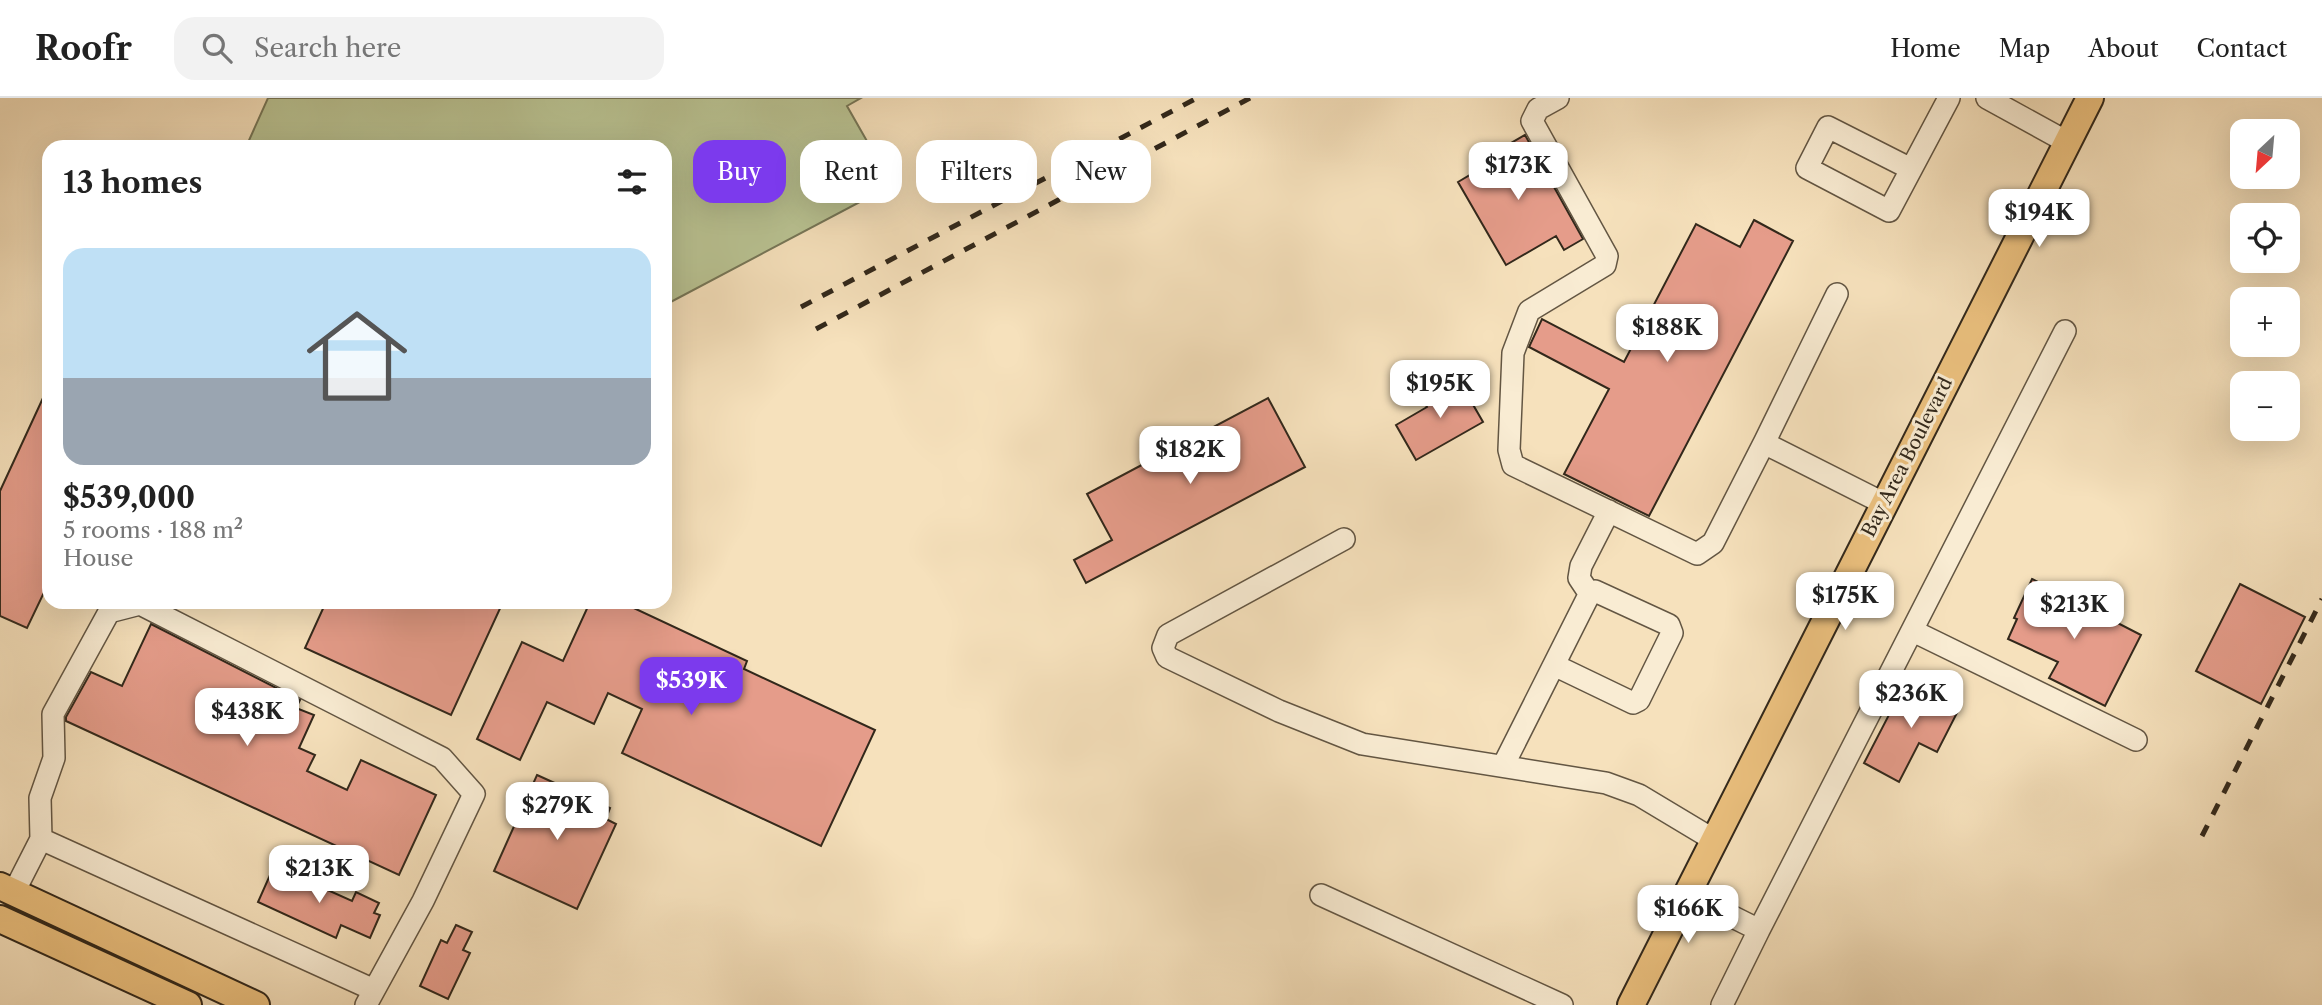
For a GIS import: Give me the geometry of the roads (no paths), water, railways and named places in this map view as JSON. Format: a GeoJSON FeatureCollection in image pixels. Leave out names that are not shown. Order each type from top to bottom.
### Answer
{"type":"FeatureCollection","features":[{"type":"Feature","properties":{"kind":"main road","name":"Bay Area Boulevard"},"geometry":{"type":"LineString","coordinates":[[1631,1005],[2090,98]]}},
{"type":"Feature","properties":{"kind":"main road"},"geometry":{"type":"LineString","coordinates":[[7,889],[256,1005]]}},
{"type":"Feature","properties":{"kind":"main road"},"geometry":{"type":"LineString","coordinates":[[0,919],[188,1005]]}},
{"type":"Feature","properties":{"kind":"lane"},"geometry":{"type":"LineString","coordinates":[[1558,98],[1538,109],[1532,121],[1607,256],[1605,265],[1529,311],[1513,353],[1509,450],[1513,465],[1697,554],[1713,542],[1837,294]]}},
{"type":"Feature","properties":{"kind":"lane"},"geometry":{"type":"LineString","coordinates":[[1911,169],[1828,127],[1807,168],[1889,211],[1949,98]]}},
{"type":"Feature","properties":{"kind":"lane"},"geometry":{"type":"LineString","coordinates":[[1987,98],[2067,142]]}},
{"type":"Feature","properties":{"kind":"lane"},"geometry":{"type":"LineString","coordinates":[[1722,1005],[2065,331]]}},
{"type":"Feature","properties":{"kind":"lane"},"geometry":{"type":"LineString","coordinates":[[1764,443],[1884,503]]}},
{"type":"Feature","properties":{"kind":"lane"},"geometry":{"type":"LineString","coordinates":[[1589,593],[1579,578],[1581,566],[1609,511]]}},
{"type":"Feature","properties":{"kind":"lane"},"geometry":{"type":"LineString","coordinates":[[1344,539],[1168,635],[1163,648],[1167,657],[1279,711],[1362,744],[1606,783],[1639,795],[1714,840]]}},
{"type":"Feature","properties":{"kind":"lane"},"geometry":{"type":"LineString","coordinates":[[1554,665],[1633,703],[1639,700],[1645,689],[1672,633],[1669,625],[1595,592],[1589,593]]}},
{"type":"Feature","properties":{"kind":"lane"},"geometry":{"type":"LineString","coordinates":[[1503,766],[1589,593]]}},
{"type":"Feature","properties":{"kind":"lane"},"geometry":{"type":"LineString","coordinates":[[7,889],[41,839],[40,798],[54,758],[53,714],[109,612],[121,609]]}},
{"type":"Feature","properties":{"kind":"lane"},"geometry":{"type":"LineString","coordinates":[[41,839],[370,997],[423,901],[474,794],[442,758],[150,609]]}},
{"type":"Feature","properties":{"kind":"lane"},"geometry":{"type":"LineString","coordinates":[[1913,631],[2136,740]]}},
{"type":"Feature","properties":{"kind":"lane"},"geometry":{"type":"LineString","coordinates":[[1687,894],[1759,930]]}},
{"type":"Feature","properties":{"kind":"lane"},"geometry":{"type":"LineString","coordinates":[[1321,895],[1562,1005]]}},
{"type":"Feature","properties":{"kind":"railway"},"geometry":{"type":"LineString","coordinates":[[801,307],[1197,98]]}},
{"type":"Feature","properties":{"kind":"railway"},"geometry":{"type":"LineString","coordinates":[[816,329],[1250,98]]}},
{"type":"Feature","properties":{"kind":"railway"},"geometry":{"type":"LineString","coordinates":[[2202,836],[2322,599]]}}]}
